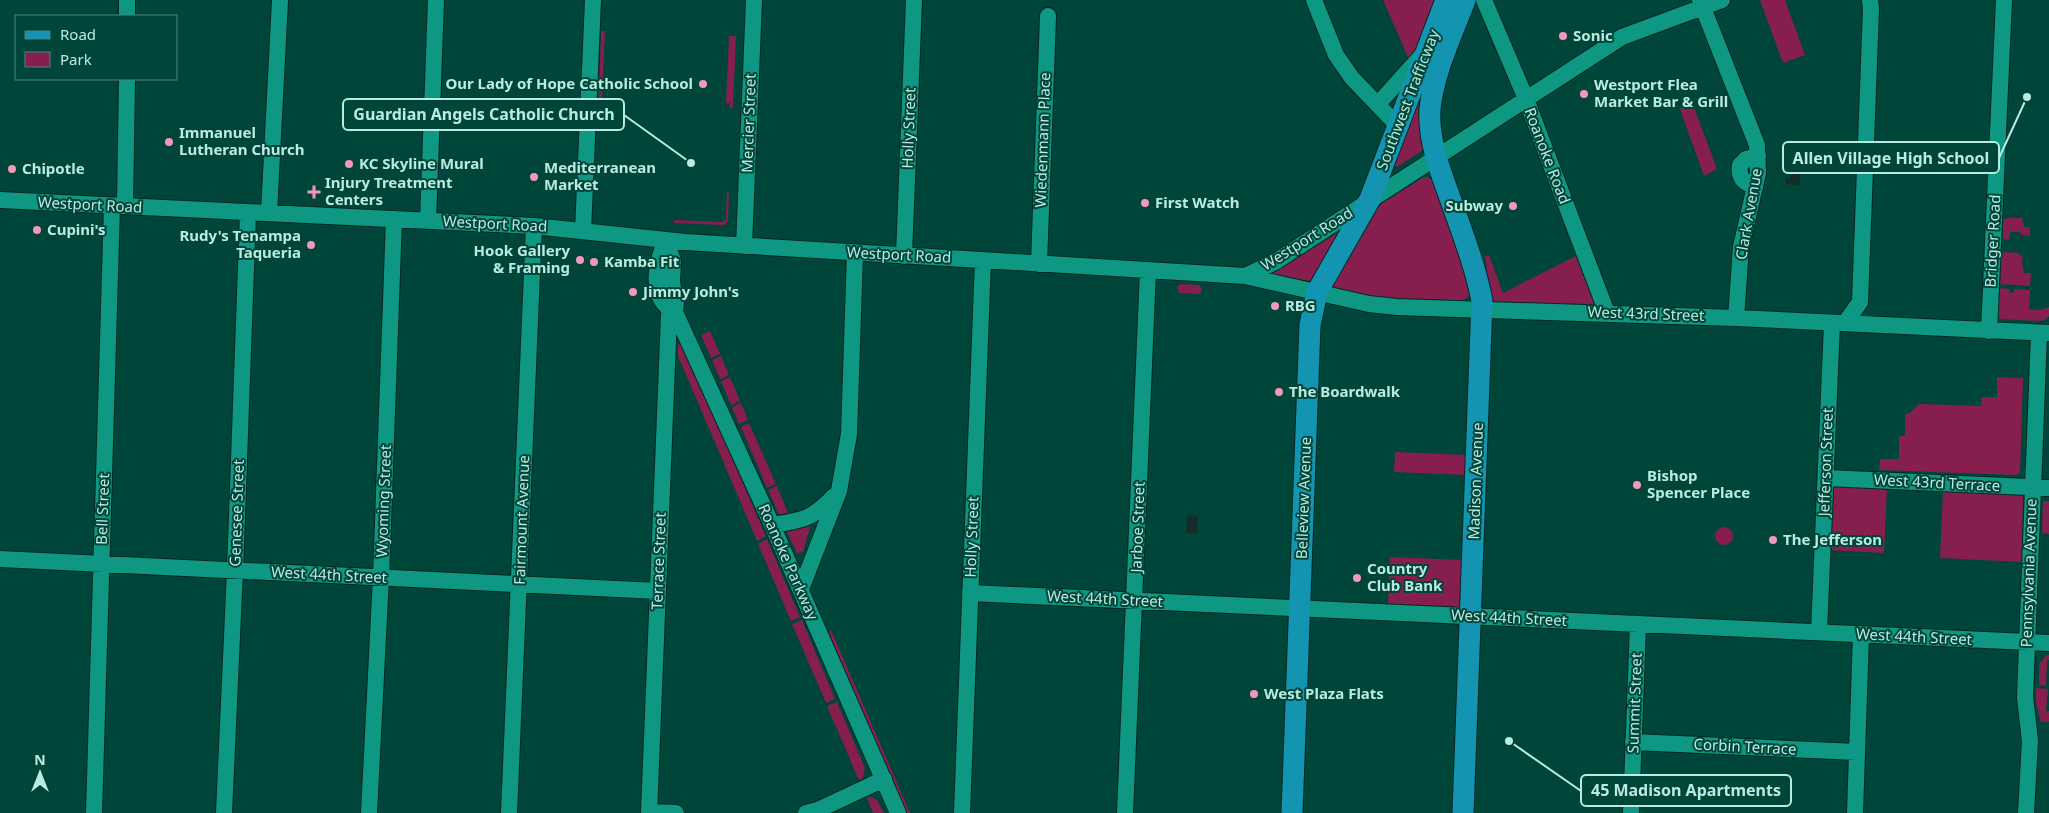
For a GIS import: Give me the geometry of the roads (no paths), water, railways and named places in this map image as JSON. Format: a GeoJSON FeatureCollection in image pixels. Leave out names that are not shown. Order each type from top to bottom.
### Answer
{"type":"FeatureCollection","features":[{"type":"Feature","properties":{"kind":"main road","name":"Southwest Trafficway"},"geometry":{"type":"LineString","coordinates":[[1370,199],[1446,0]]}},
{"type":"Feature","properties":{"kind":"main road","name":"Southwest Trafficway"},"geometry":{"type":"LineString","coordinates":[[1436,157],[1430,128],[1432,94],[1435,80],[1465,0]]}},
{"type":"Feature","properties":{"kind":"main road","name":"Madison Avenue"},"geometry":{"type":"LineString","coordinates":[[1436,157],[1477,276],[1482,310],[1463,813]]}},
{"type":"Feature","properties":{"kind":"main road","name":"Belleview Avenue"},"geometry":{"type":"LineString","coordinates":[[1292,813],[1310,325],[1317,292],[1370,199]]}},
{"type":"Feature","properties":{"kind":"street"},"geometry":{"type":"LineString","coordinates":[[127,15],[128,0]]}},
{"type":"Feature","properties":{"kind":"street"},"geometry":{"type":"LineString","coordinates":[[269,213],[280,0]]}},
{"type":"Feature","properties":{"kind":"street"},"geometry":{"type":"LineString","coordinates":[[428,221],[436,0]]}},
{"type":"Feature","properties":{"kind":"street"},"geometry":{"type":"LineString","coordinates":[[583,231],[593,0]]}},
{"type":"Feature","properties":{"kind":"street","name":"Mercier Street"},"geometry":{"type":"LineString","coordinates":[[744,246],[754,0]]}},
{"type":"Feature","properties":{"kind":"street","name":"Holly Street"},"geometry":{"type":"LineString","coordinates":[[904,256],[914,0]]}},
{"type":"Feature","properties":{"kind":"street"},"geometry":{"type":"LineString","coordinates":[[1314,0],[1336,55],[1352,78],[1398,126]]}},
{"type":"Feature","properties":{"kind":"street","name":"Roanoke Road"},"geometry":{"type":"LineString","coordinates":[[1484,0],[1526,99],[1607,313]]}},
{"type":"Feature","properties":{"kind":"street","name":"Westport Road"},"geometry":{"type":"LineString","coordinates":[[0,200],[534,226],[666,241],[1246,276],[1275,262],[1622,38],[1702,4],[1722,0]]}},
{"type":"Feature","properties":{"kind":"street"},"geometry":{"type":"LineString","coordinates":[[1870,0],[1872,9],[1870,80],[1860,302],[1875,325]]}},
{"type":"Feature","properties":{"kind":"street","name":"Bridger Road"},"geometry":{"type":"LineString","coordinates":[[1989,331],[2004,0]]}},
{"type":"Feature","properties":{"kind":"street","name":"Clark Avenue"},"geometry":{"type":"LineString","coordinates":[[1702,4],[1757,144],[1758,156],[1746,159],[1740,165],[1739,174],[1743,180],[1755,187],[1741,247],[1736,318]]}},
{"type":"Feature","properties":{"kind":"street","name":"Wiedenmann Place"},"geometry":{"type":"LineString","coordinates":[[1039,264],[1048,16]]}},
{"type":"Feature","properties":{"kind":"street"},"geometry":{"type":"LineString","coordinates":[[1378,104],[1427,50]]}},
{"type":"Feature","properties":{"kind":"street","name":"Bell Street"},"geometry":{"type":"LineString","coordinates":[[94,813],[101,564],[127,80]]}},
{"type":"Feature","properties":{"kind":"street","name":"Genesee Street"},"geometry":{"type":"LineString","coordinates":[[224,813],[248,212]]}},
{"type":"Feature","properties":{"kind":"street","name":"Wyoming Street"},"geometry":{"type":"LineString","coordinates":[[369,813],[381,577],[394,220]]}},
{"type":"Feature","properties":{"kind":"street","name":"Fairmount Avenue"},"geometry":{"type":"LineString","coordinates":[[509,813],[534,226]]}},
{"type":"Feature","properties":{"kind":"street","name":"Roanoke Parkway"},"geometry":{"type":"LineString","coordinates":[[666,241],[673,260],[672,282],[676,302],[674,312],[772,524],[898,813]]}},
{"type":"Feature","properties":{"kind":"street"},"geometry":{"type":"LineString","coordinates":[[801,589],[838,491],[849,434],[855,253]]}},
{"type":"Feature","properties":{"kind":"street","name":"Holly Street"},"geometry":{"type":"LineString","coordinates":[[962,813],[983,260]]}},
{"type":"Feature","properties":{"kind":"street","name":"Jarboe Street"},"geometry":{"type":"LineString","coordinates":[[1125,813],[1148,270]]}},
{"type":"Feature","properties":{"kind":"street","name":"West 43rd Street"},"geometry":{"type":"LineString","coordinates":[[1246,276],[1369,304],[1482,310],[1736,318],[2044,333]]}},
{"type":"Feature","properties":{"kind":"street"},"geometry":{"type":"LineString","coordinates":[[1838,323],[1860,302]]}},
{"type":"Feature","properties":{"kind":"street","name":"Terrace Street"},"geometry":{"type":"LineString","coordinates":[[649,812],[669,315],[674,312]]}},
{"type":"Feature","properties":{"kind":"street","name":"Jefferson Street"},"geometry":{"type":"LineString","coordinates":[[1818,632],[1826,478],[1838,323]]}},
{"type":"Feature","properties":{"kind":"street","name":"Pennsylvania Avenue"},"geometry":{"type":"LineString","coordinates":[[2026,813],[2030,741],[2024,697],[2026,642],[2032,488],[2044,333]]}},
{"type":"Feature","properties":{"kind":"street","name":"West 43rd Terrace"},"geometry":{"type":"LineString","coordinates":[[1826,478],[2049,488]]}},
{"type":"Feature","properties":{"kind":"street"},"geometry":{"type":"LineString","coordinates":[[772,524],[808,517],[818,512],[838,491]]}},
{"type":"Feature","properties":{"kind":"street","name":"West 44th Street"},"geometry":{"type":"LineString","coordinates":[[0,559],[658,591]]}},
{"type":"Feature","properties":{"kind":"street","name":"West 44th Street"},"geometry":{"type":"LineString","coordinates":[[970,593],[2049,643]]}},
{"type":"Feature","properties":{"kind":"street","name":"Summit Street"},"geometry":{"type":"LineString","coordinates":[[1630,813],[1638,624]]}},
{"type":"Feature","properties":{"kind":"street"},"geometry":{"type":"LineString","coordinates":[[1855,813],[1861,634]]}},
{"type":"Feature","properties":{"kind":"street","name":"Corbin Terrace"},"geometry":{"type":"LineString","coordinates":[[1633,742],[1857,752]]}},
{"type":"Feature","properties":{"kind":"street"},"geometry":{"type":"LineString","coordinates":[[806,813],[818,810],[884,779]]}},
{"type":"Feature","properties":{"kind":"street"},"geometry":{"type":"LineString","coordinates":[[649,812],[676,813]]}},
{"type":"Feature","properties":{"kind":"water"},"geometry":{"type":"Polygon","coordinates":[[[1790,155],[1806,158],[1805,167],[1801,167],[1800,185],[1786,184],[1786,178],[1791,178],[1792,165],[1789,164],[1790,155]]]}},
{"type":"Feature","properties":{"kind":"water"},"geometry":{"type":"Polygon","coordinates":[[[1187,515],[1198,516],[1197,533],[1186,533],[1187,515]]]}},
{"type":"Feature","properties":{"kind":"place","name":"Sonic"},"geometry":{"type":"Point","coordinates":[1563,36]}},
{"type":"Feature","properties":{"kind":"place","name":"Our Lady of Hope Catholic School"},"geometry":{"type":"Point","coordinates":[703,84]}},
{"type":"Feature","properties":{"kind":"place","name":"Westport Flea Market Bar & Grill"},"geometry":{"type":"Point","coordinates":[1584,94]}},
{"type":"Feature","properties":{"kind":"place","name":"Allen Village High School"},"geometry":{"type":"Point","coordinates":[2027,97]}},
{"type":"Feature","properties":{"kind":"place","name":"Immanuel Lutheran Church"},"geometry":{"type":"Point","coordinates":[169,142]}},
{"type":"Feature","properties":{"kind":"place","name":"Guardian Angels Catholic Church"},"geometry":{"type":"Point","coordinates":[691,163]}},
{"type":"Feature","properties":{"kind":"place","name":"KC Skyline Mural"},"geometry":{"type":"Point","coordinates":[349,164]}},
{"type":"Feature","properties":{"kind":"place","name":"Chipotle"},"geometry":{"type":"Point","coordinates":[12,169]}},
{"type":"Feature","properties":{"kind":"place","name":"Mediterranean Market"},"geometry":{"type":"Point","coordinates":[534,177]}},
{"type":"Feature","properties":{"kind":"place","name":"Injury Treatment Centers"},"geometry":{"type":"Point","coordinates":[314,192]}},
{"type":"Feature","properties":{"kind":"place","name":"First Watch"},"geometry":{"type":"Point","coordinates":[1145,203]}},
{"type":"Feature","properties":{"kind":"place","name":"Subway"},"geometry":{"type":"Point","coordinates":[1513,206]}},
{"type":"Feature","properties":{"kind":"place","name":"Cupini's"},"geometry":{"type":"Point","coordinates":[37,230]}},
{"type":"Feature","properties":{"kind":"place","name":"Rudy's Tenampa Taqueria"},"geometry":{"type":"Point","coordinates":[311,245]}},
{"type":"Feature","properties":{"kind":"place","name":"Hook Gallery & Framing"},"geometry":{"type":"Point","coordinates":[580,260]}},
{"type":"Feature","properties":{"kind":"place","name":"Kamba Fit"},"geometry":{"type":"Point","coordinates":[594,262]}},
{"type":"Feature","properties":{"kind":"place","name":"Jimmy John's"},"geometry":{"type":"Point","coordinates":[633,292]}},
{"type":"Feature","properties":{"kind":"place","name":"RBG"},"geometry":{"type":"Point","coordinates":[1275,306]}},
{"type":"Feature","properties":{"kind":"place","name":"The Boardwalk"},"geometry":{"type":"Point","coordinates":[1279,392]}},
{"type":"Feature","properties":{"kind":"place","name":"Bishop Spencer Place"},"geometry":{"type":"Point","coordinates":[1637,485]}},
{"type":"Feature","properties":{"kind":"place","name":"The Jefferson"},"geometry":{"type":"Point","coordinates":[1773,540]}},
{"type":"Feature","properties":{"kind":"place","name":"Country Club Bank"},"geometry":{"type":"Point","coordinates":[1357,578]}},
{"type":"Feature","properties":{"kind":"place","name":"West Plaza Flats"},"geometry":{"type":"Point","coordinates":[1254,694]}},
{"type":"Feature","properties":{"kind":"place","name":"45 Madison Apartments"},"geometry":{"type":"Point","coordinates":[1509,741]}}]}
